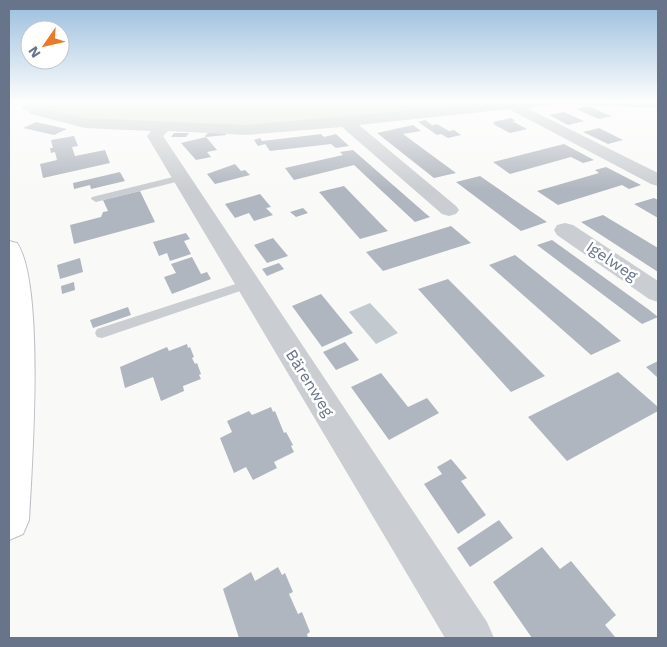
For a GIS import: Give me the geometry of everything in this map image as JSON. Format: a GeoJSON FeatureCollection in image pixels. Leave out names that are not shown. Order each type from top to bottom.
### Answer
{"type":"FeatureCollection","features":[{"type":"Feature","properties":{"kind":"main road"},"geometry":{"type":"LineString","coordinates":[[9,248],[15,274],[20,328],[13,371],[9,520]]}},
{"type":"Feature","properties":{"kind":"street","name":"Bärenweg"},"geometry":{"type":"LineString","coordinates":[[160,130],[155,136],[471,638]]}},
{"type":"Feature","properties":{"kind":"street"},"geometry":{"type":"LineString","coordinates":[[356,130],[449,210]]}},
{"type":"Feature","properties":{"kind":"street"},"geometry":{"type":"LineString","coordinates":[[560,130],[658,180]]}},
{"type":"Feature","properties":{"kind":"street","name":"Igelweg"},"geometry":{"type":"LineString","coordinates":[[565,230],[658,293]]}},
{"type":"Feature","properties":{"kind":"lane"},"geometry":{"type":"LineString","coordinates":[[96,198],[181,178]]}},
{"type":"Feature","properties":{"kind":"lane"},"geometry":{"type":"LineString","coordinates":[[102,333],[248,284]]}},
{"type":"Feature","properties":{"kind":"shaded area"},"geometry":{"type":"Polygon","coordinates":[[[370,303],[398,333],[376,344],[349,312],[370,303]]]}},
{"type":"Feature","properties":{"kind":"building"},"geometry":{"type":"Polygon","coordinates":[[[33,130],[64,130],[54,135],[33,130]]]}},
{"type":"Feature","properties":{"kind":"building"},"geometry":{"type":"Polygon","coordinates":[[[390,130],[420,130],[403,134],[456,173],[434,178],[377,133],[390,130]]]}},
{"type":"Feature","properties":{"kind":"building"},"geometry":{"type":"Polygon","coordinates":[[[430,130],[454,130],[461,135],[448,138],[441,134],[437,135],[430,130]]]}},
{"type":"Feature","properties":{"kind":"building"},"geometry":{"type":"Polygon","coordinates":[[[505,130],[522,130],[510,133],[505,130]]]}},
{"type":"Feature","properties":{"kind":"building"},"geometry":{"type":"Polygon","coordinates":[[[603,130],[623,140],[608,144],[583,132],[603,130]]]}},
{"type":"Feature","properties":{"kind":"building"},"geometry":{"type":"Polygon","coordinates":[[[174,133],[189,133],[186,137],[171,137],[174,133]]]}},
{"type":"Feature","properties":{"kind":"building"},"geometry":{"type":"Polygon","coordinates":[[[208,133],[226,133],[226,135],[206,137],[208,133]]]}},
{"type":"Feature","properties":{"kind":"building"},"geometry":{"type":"Polygon","coordinates":[[[321,134],[324,137],[336,134],[349,146],[336,148],[331,144],[270,151],[265,144],[258,146],[254,140],[260,138],[262,141],[321,134]]]}},
{"type":"Feature","properties":{"kind":"building"},"geometry":{"type":"Polygon","coordinates":[[[74,136],[78,146],[72,147],[75,156],[105,150],[110,163],[43,178],[40,164],[57,160],[55,152],[51,153],[50,148],[53,148],[51,140],[74,136]]]}},
{"type":"Feature","properties":{"kind":"building"},"geometry":{"type":"Polygon","coordinates":[[[206,137],[217,150],[207,152],[211,157],[196,160],[181,143],[206,137]]]}},
{"type":"Feature","properties":{"kind":"building"},"geometry":{"type":"Polygon","coordinates":[[[564,144],[594,160],[583,163],[571,157],[510,174],[493,162],[564,144]]]}},
{"type":"Feature","properties":{"kind":"building"},"geometry":{"type":"Polygon","coordinates":[[[353,150],[430,217],[415,222],[354,165],[294,180],[285,168],[343,155],[340,152],[353,150]]]}},
{"type":"Feature","properties":{"kind":"building"},"geometry":{"type":"Polygon","coordinates":[[[235,164],[241,171],[245,170],[250,175],[215,184],[207,174],[235,164]]]}},
{"type":"Feature","properties":{"kind":"building"},"geometry":{"type":"Polygon","coordinates":[[[606,167],[641,185],[629,189],[622,185],[558,205],[537,191],[599,173],[595,170],[606,167]]]}},
{"type":"Feature","properties":{"kind":"building"},"geometry":{"type":"Polygon","coordinates":[[[120,172],[125,181],[91,189],[90,185],[74,189],[73,183],[120,172]]]}},
{"type":"Feature","properties":{"kind":"building"},"geometry":{"type":"Polygon","coordinates":[[[480,176],[547,222],[521,231],[456,182],[480,176]]]}},
{"type":"Feature","properties":{"kind":"building"},"geometry":{"type":"Polygon","coordinates":[[[344,186],[388,231],[360,239],[319,192],[344,186]]]}},
{"type":"Feature","properties":{"kind":"building"},"geometry":{"type":"Polygon","coordinates":[[[140,191],[155,222],[74,244],[70,225],[101,217],[103,212],[108,211],[103,200],[140,191]]]}},
{"type":"Feature","properties":{"kind":"building"},"geometry":{"type":"Polygon","coordinates":[[[260,194],[271,207],[266,208],[273,215],[254,221],[249,213],[235,218],[225,204],[260,194]]]}},
{"type":"Feature","properties":{"kind":"building"},"geometry":{"type":"Polygon","coordinates":[[[654,198],[658,200],[658,218],[634,204],[654,198]]]}},
{"type":"Feature","properties":{"kind":"building"},"geometry":{"type":"Polygon","coordinates":[[[303,208],[308,213],[296,217],[290,212],[303,208]]]}},
{"type":"Feature","properties":{"kind":"building"},"geometry":{"type":"Polygon","coordinates":[[[603,215],[658,248],[658,272],[581,222],[603,215]]]}},
{"type":"Feature","properties":{"kind":"building"},"geometry":{"type":"Polygon","coordinates":[[[451,226],[471,243],[383,271],[366,252],[451,226]]]}},
{"type":"Feature","properties":{"kind":"building"},"geometry":{"type":"Polygon","coordinates":[[[186,233],[190,239],[184,241],[191,254],[170,261],[167,253],[159,256],[153,242],[186,233]]]}},
{"type":"Feature","properties":{"kind":"building"},"geometry":{"type":"Polygon","coordinates":[[[273,238],[288,256],[267,263],[254,245],[273,238]]]}},
{"type":"Feature","properties":{"kind":"building"},"geometry":{"type":"Polygon","coordinates":[[[552,240],[658,317],[642,324],[537,245],[552,240]]]}},
{"type":"Feature","properties":{"kind":"building"},"geometry":{"type":"Polygon","coordinates":[[[515,255],[621,341],[591,355],[489,265],[515,255]]]}},
{"type":"Feature","properties":{"kind":"building"},"geometry":{"type":"Polygon","coordinates":[[[192,257],[201,274],[207,272],[211,279],[172,294],[164,277],[176,273],[171,264],[192,257]]]}},
{"type":"Feature","properties":{"kind":"building"},"geometry":{"type":"Polygon","coordinates":[[[80,258],[83,272],[60,279],[57,265],[80,258]]]}},
{"type":"Feature","properties":{"kind":"building"},"geometry":{"type":"Polygon","coordinates":[[[279,263],[284,269],[267,276],[262,269],[279,263]]]}},
{"type":"Feature","properties":{"kind":"building"},"geometry":{"type":"Polygon","coordinates":[[[448,279],[545,376],[511,392],[418,289],[448,279]]]}},
{"type":"Feature","properties":{"kind":"building"},"geometry":{"type":"Polygon","coordinates":[[[74,282],[75,290],[62,294],[61,286],[74,282]]]}},
{"type":"Feature","properties":{"kind":"building"},"geometry":{"type":"Polygon","coordinates":[[[321,294],[353,333],[322,347],[292,306],[321,294]]]}},
{"type":"Feature","properties":{"kind":"building"},"geometry":{"type":"Polygon","coordinates":[[[128,307],[131,315],[93,328],[90,320],[128,307]]]}},
{"type":"Feature","properties":{"kind":"building"},"geometry":{"type":"Polygon","coordinates":[[[345,342],[359,360],[336,370],[323,352],[345,342]]]}},
{"type":"Feature","properties":{"kind":"building"},"geometry":{"type":"Polygon","coordinates":[[[187,344],[194,357],[192,358],[195,364],[197,363],[201,379],[183,386],[184,391],[161,401],[153,377],[125,388],[120,367],[167,347],[169,351],[187,344]]]}},
{"type":"Feature","properties":{"kind":"building"},"geometry":{"type":"Polygon","coordinates":[[[658,361],[658,378],[646,367],[658,361]]]}},
{"type":"Feature","properties":{"kind":"building"},"geometry":{"type":"Polygon","coordinates":[[[618,372],[658,407],[658,411],[567,461],[528,417],[618,372]]]}},
{"type":"Feature","properties":{"kind":"building"},"geometry":{"type":"Polygon","coordinates":[[[381,373],[408,407],[427,398],[439,413],[389,440],[351,387],[381,373]]]}},
{"type":"Feature","properties":{"kind":"building"},"geometry":{"type":"Polygon","coordinates":[[[271,407],[273,412],[275,411],[284,433],[286,432],[293,445],[291,446],[294,452],[274,462],[277,468],[253,480],[246,467],[234,473],[220,438],[232,432],[227,421],[249,411],[252,415],[271,407]]]}},
{"type":"Feature","properties":{"kind":"building"},"geometry":{"type":"Polygon","coordinates":[[[451,459],[467,478],[461,481],[486,515],[458,534],[424,484],[442,474],[437,467],[451,459]]]}},
{"type":"Feature","properties":{"kind":"building"},"geometry":{"type":"Polygon","coordinates":[[[499,520],[513,538],[470,567],[457,548],[499,520]]]}},
{"type":"Feature","properties":{"kind":"building"},"geometry":{"type":"Polygon","coordinates":[[[542,547],[560,569],[571,561],[616,615],[605,625],[616,638],[532,638],[493,582],[542,547]]]}},
{"type":"Feature","properties":{"kind":"building"},"geometry":{"type":"Polygon","coordinates":[[[278,567],[282,575],[285,573],[293,592],[289,594],[298,614],[302,612],[310,632],[307,634],[308,638],[239,638],[223,589],[251,572],[255,581],[278,567]]]}}]}
